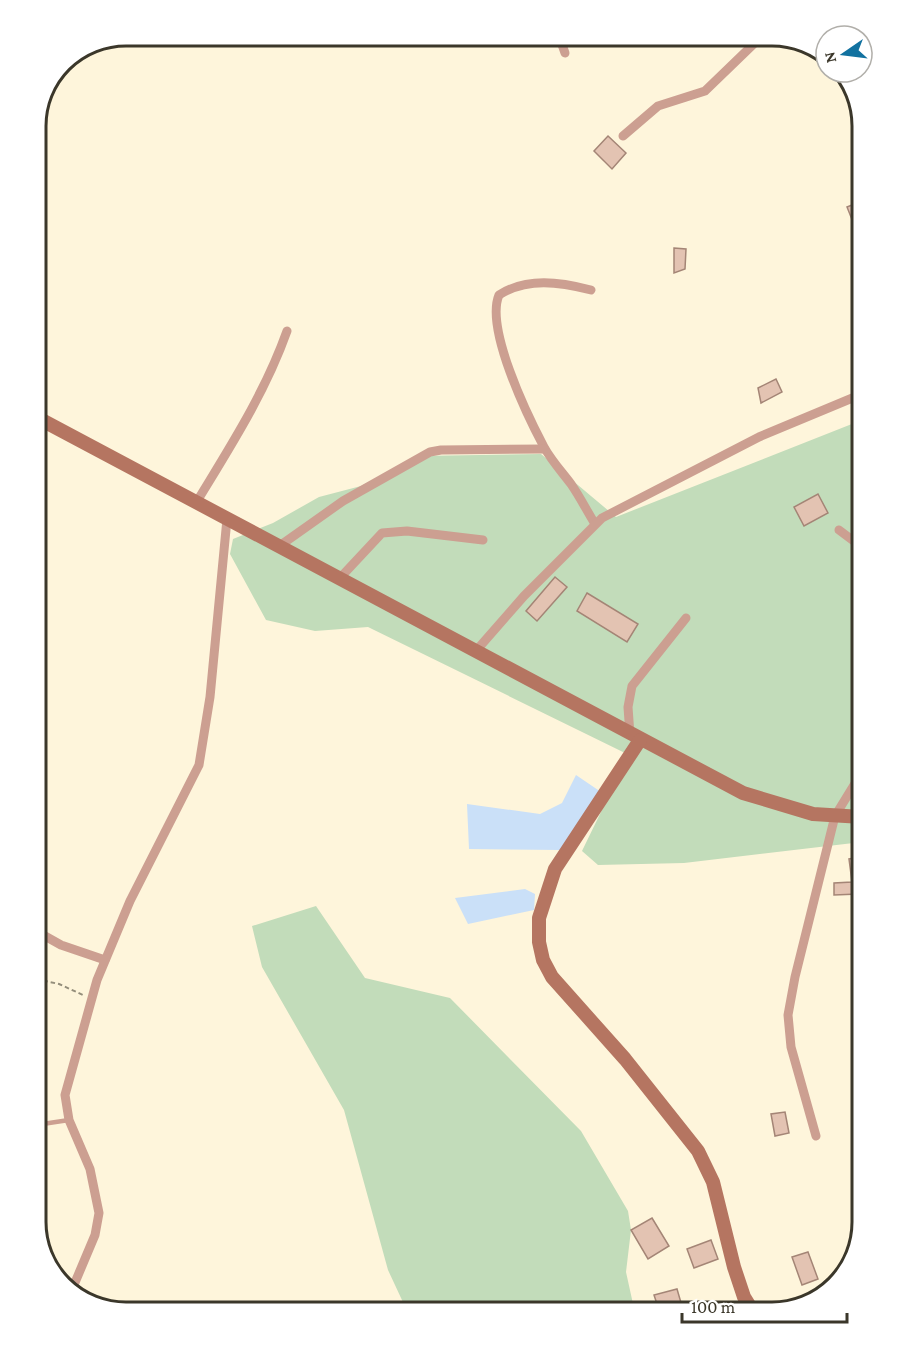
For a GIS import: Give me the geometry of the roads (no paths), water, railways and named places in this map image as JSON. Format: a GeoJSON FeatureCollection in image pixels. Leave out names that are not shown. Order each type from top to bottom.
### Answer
{"type":"FeatureCollection","features":[{"type":"Feature","properties":{"kind":"street"},"geometry":{"type":"LineString","coordinates":[[563,47],[565,53]]}},
{"type":"Feature","properties":{"kind":"street"},"geometry":{"type":"LineString","coordinates":[[623,136],[658,106],[705,91],[751,47]]}},
{"type":"Feature","properties":{"kind":"street"},"geometry":{"type":"LineString","coordinates":[[591,290],[557,282],[540,282],[506,290],[499,295],[495,303],[503,352],[544,449],[573,487],[595,524]]}},
{"type":"Feature","properties":{"kind":"street"},"geometry":{"type":"LineString","coordinates":[[196,503],[250,414],[273,369],[287,331]]}},
{"type":"Feature","properties":{"kind":"street"},"geometry":{"type":"LineString","coordinates":[[475,652],[524,596],[595,524],[617,510],[759,437],[852,398]]}},
{"type":"Feature","properties":{"kind":"street"},"geometry":{"type":"LineString","coordinates":[[47,423],[635,738],[743,793],[785,807],[852,817]]}},
{"type":"Feature","properties":{"kind":"street"},"geometry":{"type":"LineString","coordinates":[[278,547],[343,501],[430,452],[544,449]]}},
{"type":"Feature","properties":{"kind":"street"},"geometry":{"type":"LineString","coordinates":[[75,1283],[95,1235],[99,1213],[90,1169],[69,1120],[64,1095],[91,999],[105,960],[130,900],[199,765],[209,708],[227,519]]}},
{"type":"Feature","properties":{"kind":"street"},"geometry":{"type":"LineString","coordinates":[[839,530],[852,540]]}},
{"type":"Feature","properties":{"kind":"street"},"geometry":{"type":"LineString","coordinates":[[339,579],[382,533],[407,531],[483,540]]}},
{"type":"Feature","properties":{"kind":"street"},"geometry":{"type":"LineString","coordinates":[[686,618],[632,686],[628,706],[635,738],[555,869],[538,918],[539,942],[543,960],[552,977],[603,1033],[698,1151],[713,1182],[734,1267],[747,1302]]}},
{"type":"Feature","properties":{"kind":"street"},"geometry":{"type":"LineString","coordinates":[[816,1136],[791,1047],[788,1015],[835,816],[852,788]]}},
{"type":"Feature","properties":{"kind":"street"},"geometry":{"type":"LineString","coordinates":[[46,937],[61,945],[105,960]]}},
{"type":"Feature","properties":{"kind":"lane"},"geometry":{"type":"LineString","coordinates":[[46,1123],[69,1120]]}},
{"type":"Feature","properties":{"kind":"water"},"geometry":{"type":"Polygon","coordinates":[[[576,775],[601,792],[561,850],[469,849],[467,804],[540,814],[562,803],[576,775]]]}},
{"type":"Feature","properties":{"kind":"water"},"geometry":{"type":"Polygon","coordinates":[[[525,889],[535,894],[534,910],[468,924],[455,898],[525,889]]]}}]}
